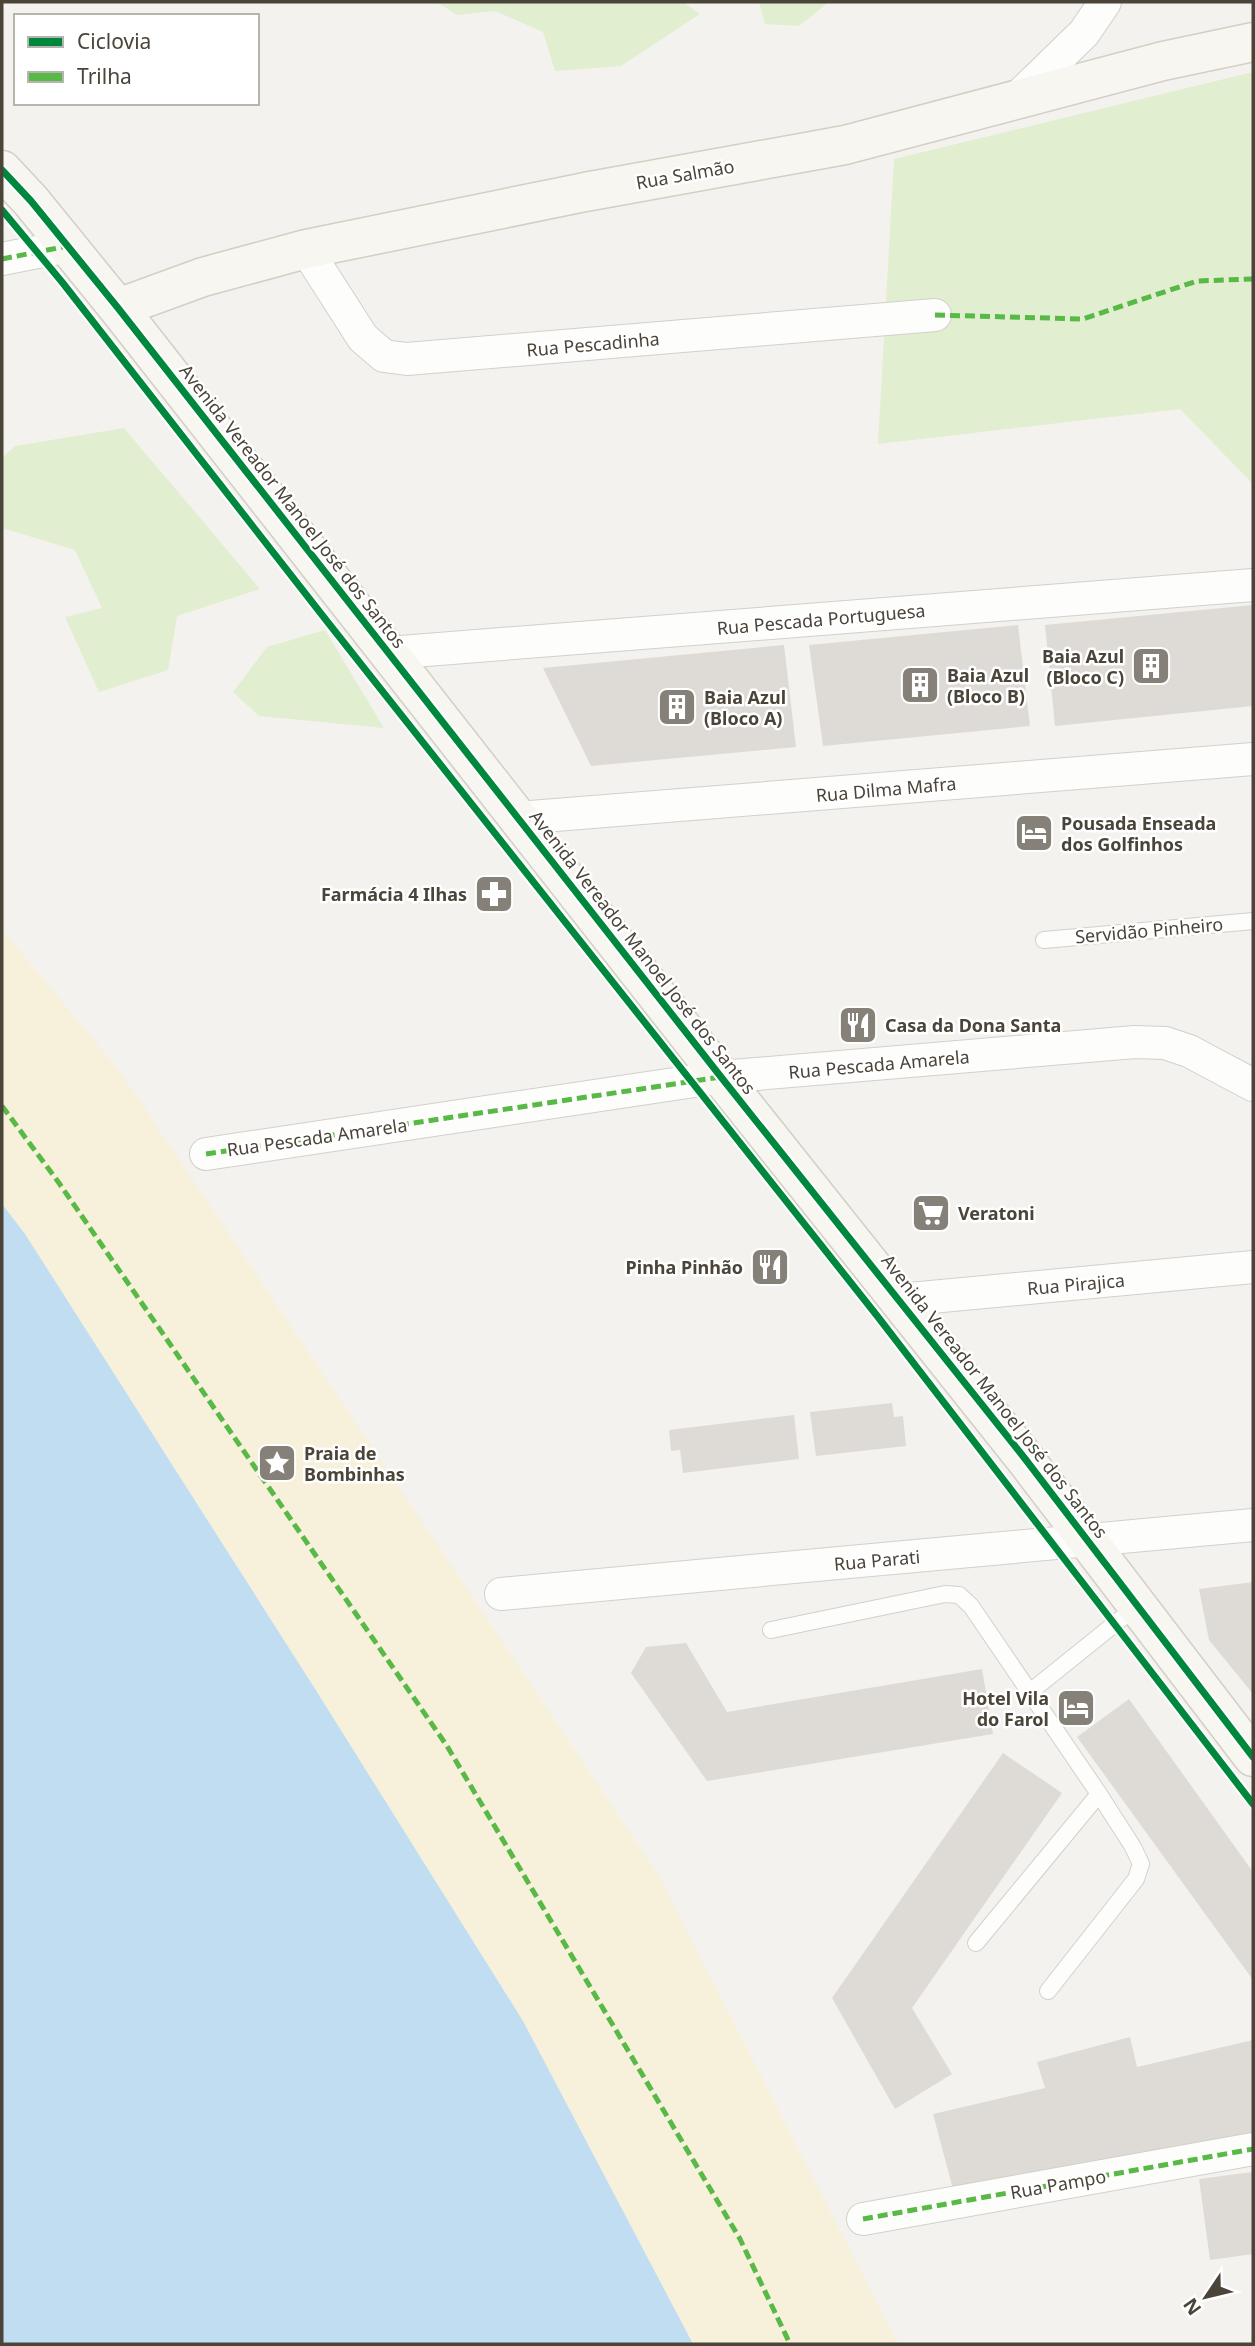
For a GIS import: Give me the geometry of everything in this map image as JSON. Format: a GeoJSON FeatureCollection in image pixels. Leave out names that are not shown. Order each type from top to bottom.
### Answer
{"type":"FeatureCollection","features":[{"type":"Feature","properties":{"kind":"main road","name":"Rua Salmão"},"geometry":{"type":"LineString","coordinates":[[118,308],[204,277],[306,249],[585,192],[845,145],[1163,61],[1253,42]]}},
{"type":"Feature","properties":{"kind":"main road","name":"Avenida Vereador Manoel José dos Santos"},"geometry":{"type":"LineString","coordinates":[[2,170],[31,201],[118,308],[1088,1541],[1253,1757]]}},
{"type":"Feature","properties":{"kind":"street"},"geometry":{"type":"LineString","coordinates":[[1012,103],[1084,33],[1105,2]]}},
{"type":"Feature","properties":{"kind":"street"},"geometry":{"type":"LineString","coordinates":[[2,259],[68,246]]}},
{"type":"Feature","properties":{"kind":"street","name":"Rua Pescadinha"},"geometry":{"type":"LineString","coordinates":[[306,249],[363,338],[384,356],[407,359],[935,315]]}},
{"type":"Feature","properties":{"kind":"street","name":"Rua Pescada Portuguesa"},"geometry":{"type":"LineString","coordinates":[[388,653],[1253,585]]}},
{"type":"Feature","properties":{"kind":"street","name":"Rua Dilma Mafra"},"geometry":{"type":"LineString","coordinates":[[518,818],[1253,759]]}},
{"type":"Feature","properties":{"kind":"street","name":"Rua Pescada Amarela"},"geometry":{"type":"LineString","coordinates":[[206,1154],[721,1077],[1135,1042],[1165,1043],[1189,1051],[1253,1085]]}},
{"type":"Feature","properties":{"kind":"street","name":"Rua Pirajica"},"geometry":{"type":"LineString","coordinates":[[899,1300],[1253,1267]]}},
{"type":"Feature","properties":{"kind":"street","name":"Rua Parati"},"geometry":{"type":"LineString","coordinates":[[501,1594],[1253,1525]]}},
{"type":"Feature","properties":{"kind":"street","name":"Rua Pampo"},"geometry":{"type":"LineString","coordinates":[[863,2219],[1253,2149]]}},
{"type":"Feature","properties":{"kind":"lane","name":"Servidão Pinheiro"},"geometry":{"type":"LineString","coordinates":[[1044,940],[1253,921]]}},
{"type":"Feature","properties":{"kind":"lane"},"geometry":{"type":"LineString","coordinates":[[771,1630],[946,1594],[959,1595],[971,1606],[1133,1847],[1141,1864],[1136,1879],[1048,1991]]}},
{"type":"Feature","properties":{"kind":"lane"},"geometry":{"type":"LineString","coordinates":[[1030,1692],[1138,1605]]}},
{"type":"Feature","properties":{"kind":"lane"},"geometry":{"type":"LineString","coordinates":[[976,1943],[1098,1794]]}},
{"type":"Feature","properties":{"kind":"green space"},"geometry":{"type":"Polygon","coordinates":[[[432,2],[683,2],[700,14],[621,66],[555,71],[543,32],[495,11],[457,15],[432,2]]]}},
{"type":"Feature","properties":{"kind":"green space"},"geometry":{"type":"Polygon","coordinates":[[[759,2],[829,2],[799,26],[765,24],[759,2]]]}},
{"type":"Feature","properties":{"kind":"green space"},"geometry":{"type":"Polygon","coordinates":[[[1253,72],[1253,484],[1180,409],[878,444],[894,159],[1253,72]]]}},
{"type":"Feature","properties":{"kind":"green space"},"geometry":{"type":"Polygon","coordinates":[[[124,428],[260,589],[177,616],[168,670],[99,692],[65,617],[102,608],[75,550],[2,528],[2,458],[15,446],[124,428]]]}},
{"type":"Feature","properties":{"kind":"green space"},"geometry":{"type":"Polygon","coordinates":[[[325,630],[384,728],[259,716],[233,692],[267,647],[325,630]]]}},
{"type":"Feature","properties":{"kind":"sand","name":"Praia de Bombinhas"},"geometry":{"type":"Polygon","coordinates":[[[2,929],[122,1074],[658,1874],[898,2344],[693,2344],[523,2021],[25,1234],[2,1204],[2,929]]]}},
{"type":"Feature","properties":{"kind":"water"},"geometry":{"type":"Polygon","coordinates":[[[2,1204],[25,1234],[523,2021],[693,2344],[2,2344],[2,1204]]]}},
{"type":"Feature","properties":{"kind":"building","name":"Baia Azul (Bloco C)"},"geometry":{"type":"Polygon","coordinates":[[[1253,605],[1253,706],[1055,726],[1045,625],[1253,605]]]}},
{"type":"Feature","properties":{"kind":"building","name":"Baia Azul (Bloco B)"},"geometry":{"type":"Polygon","coordinates":[[[1018,625],[1030,726],[823,746],[809,645],[1018,625]]]}},
{"type":"Feature","properties":{"kind":"building","name":"Baia Azul (Bloco A)"},"geometry":{"type":"Polygon","coordinates":[[[784,645],[796,747],[591,766],[543,668],[784,645]]]}},
{"type":"Feature","properties":{"kind":"building"},"geometry":{"type":"Polygon","coordinates":[[[892,1403],[894,1417],[903,1416],[906,1446],[816,1456],[810,1412],[892,1403]]]}},
{"type":"Feature","properties":{"kind":"building"},"geometry":{"type":"Polygon","coordinates":[[[794,1415],[799,1459],[683,1473],[680,1450],[671,1451],[669,1430],[794,1415]]]}},
{"type":"Feature","properties":{"kind":"building"},"geometry":{"type":"Polygon","coordinates":[[[1253,1582],[1253,1694],[1209,1640],[1199,1589],[1253,1582]]]}},
{"type":"Feature","properties":{"kind":"building"},"geometry":{"type":"Polygon","coordinates":[[[686,1643],[727,1712],[982,1669],[993,1734],[707,1781],[631,1673],[646,1647],[686,1643]]]}},
{"type":"Feature","properties":{"kind":"building"},"geometry":{"type":"Polygon","coordinates":[[[1129,1699],[1253,1872],[1253,1980],[1077,1737],[1129,1699]]]}},
{"type":"Feature","properties":{"kind":"building"},"geometry":{"type":"Polygon","coordinates":[[[1003,1753],[1062,1793],[912,2008],[952,2074],[895,2109],[832,1998],[1003,1753]]]}},
{"type":"Feature","properties":{"kind":"building"},"geometry":{"type":"Polygon","coordinates":[[[1130,2037],[1137,2067],[1253,2040],[1253,2134],[954,2193],[933,2114],[1045,2088],[1037,2062],[1130,2037]]]}},
{"type":"Feature","properties":{"kind":"building"},"geometry":{"type":"Polygon","coordinates":[[[1253,2172],[1253,2254],[1210,2260],[1199,2179],[1253,2172]]]}},
{"type":"Feature","properties":{"kind":"marked path"},"geometry":{"type":"LineString","coordinates":[[2,259],[68,246]]}},
{"type":"Feature","properties":{"kind":"marked path"},"geometry":{"type":"LineString","coordinates":[[935,315],[1083,319],[1197,281],[1253,279]]}},
{"type":"Feature","properties":{"kind":"marked path"},"geometry":{"type":"LineString","coordinates":[[206,1154],[721,1077]]}},
{"type":"Feature","properties":{"kind":"marked path"},"geometry":{"type":"LineString","coordinates":[[2,1106],[59,1183],[447,1746],[740,2239],[790,2344]]}},
{"type":"Feature","properties":{"kind":"marked path"},"geometry":{"type":"LineString","coordinates":[[863,2219],[1253,2149]]}},
{"type":"Feature","properties":{"kind":"cycle path"},"geometry":{"type":"LineString","coordinates":[[2,170],[31,201],[118,308],[721,1077],[1026,1460],[1253,1757]]}},
{"type":"Feature","properties":{"kind":"cycle path"},"geometry":{"type":"LineString","coordinates":[[2,210],[62,282],[878,1317],[1253,1804]]}},
{"type":"Feature","properties":{"kind":"place","name":"Baia Azul (Bloco C)"},"geometry":{"type":"Point","coordinates":[1151,666]}},
{"type":"Feature","properties":{"kind":"place","name":"Baia Azul (Bloco B)"},"geometry":{"type":"Point","coordinates":[920,685]}},
{"type":"Feature","properties":{"kind":"place","name":"Baia Azul (Bloco A)"},"geometry":{"type":"Point","coordinates":[677,707]}},
{"type":"Feature","properties":{"kind":"place","name":"Pousada Enseada dos Golfinhos"},"geometry":{"type":"Point","coordinates":[1034,833]}},
{"type":"Feature","properties":{"kind":"place","name":"Farmácia 4 Ilhas"},"geometry":{"type":"Point","coordinates":[494,894]}},
{"type":"Feature","properties":{"kind":"place","name":"Casa da Dona Santa"},"geometry":{"type":"Point","coordinates":[858,1025]}},
{"type":"Feature","properties":{"kind":"place","name":"Veratoni"},"geometry":{"type":"Point","coordinates":[931,1213]}},
{"type":"Feature","properties":{"kind":"place","name":"Pinha Pinhão"},"geometry":{"type":"Point","coordinates":[770,1267]}},
{"type":"Feature","properties":{"kind":"place","name":"Praia de Bombinhas"},"geometry":{"type":"Point","coordinates":[277,1463]}},
{"type":"Feature","properties":{"kind":"place","name":"Hotel Vila do Farol"},"geometry":{"type":"Point","coordinates":[1076,1708]}}]}
